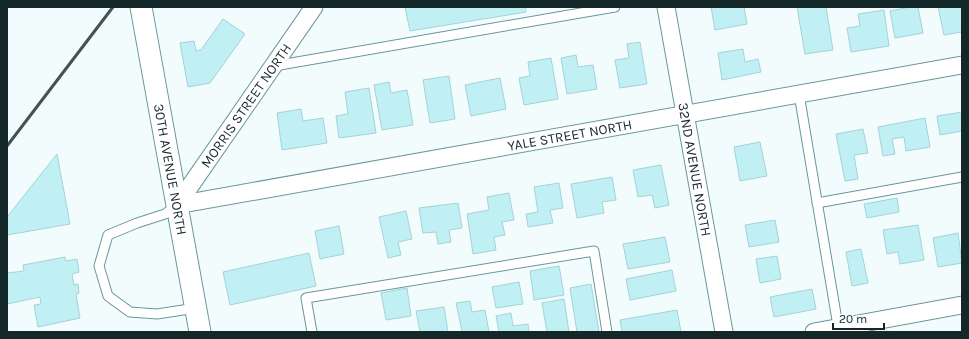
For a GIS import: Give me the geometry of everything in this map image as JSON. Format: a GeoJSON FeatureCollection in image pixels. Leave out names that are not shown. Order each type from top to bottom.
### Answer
{"type":"FeatureCollection","features":[{"type":"Feature","properties":{"kind":"street","name":"30TH AVENUE NORTH"},"geometry":{"type":"LineString","coordinates":[[141,7],[200,332]]}},
{"type":"Feature","properties":{"kind":"street","name":"MORRIS STREET NORTH"},"geometry":{"type":"LineString","coordinates":[[177,205],[314,7]]}},
{"type":"Feature","properties":{"kind":"street","name":"32ND AVENUE NORTH"},"geometry":{"type":"LineString","coordinates":[[666,7],[724,332]]}},
{"type":"Feature","properties":{"kind":"street","name":"YALE STREET NORTH"},"geometry":{"type":"LineString","coordinates":[[177,205],[962,65]]}},
{"type":"Feature","properties":{"kind":"street"},"geometry":{"type":"LineString","coordinates":[[814,332],[839,330],[962,305]]}},
{"type":"Feature","properties":{"kind":"lane"},"geometry":{"type":"LineString","coordinates":[[273,66],[615,7]]}},
{"type":"Feature","properties":{"kind":"lane"},"geometry":{"type":"LineString","coordinates":[[799,94],[839,330]]}},
{"type":"Feature","properties":{"kind":"lane"},"geometry":{"type":"LineString","coordinates":[[817,203],[962,177]]}},
{"type":"Feature","properties":{"kind":"lane"},"geometry":{"type":"LineString","coordinates":[[177,205],[165,214],[137,223],[108,235],[99,266],[108,296],[130,312],[156,314],[196,308]]}},
{"type":"Feature","properties":{"kind":"lane"},"geometry":{"type":"LineString","coordinates":[[312,332],[306,298],[594,251],[607,332]]}},
{"type":"Feature","properties":{"kind":"building"},"geometry":{"type":"Polygon","coordinates":[[[405,7],[525,7],[526,12],[410,31],[405,7]]]}},
{"type":"Feature","properties":{"kind":"building"},"geometry":{"type":"Polygon","coordinates":[[[711,7],[744,7],[747,24],[715,30],[711,7]]]}},
{"type":"Feature","properties":{"kind":"building"},"geometry":{"type":"Polygon","coordinates":[[[797,7],[826,7],[833,50],[805,54],[797,7]]]}},
{"type":"Feature","properties":{"kind":"building"},"geometry":{"type":"Polygon","coordinates":[[[918,7],[923,33],[895,38],[890,11],[918,7]]]}},
{"type":"Feature","properties":{"kind":"building"},"geometry":{"type":"Polygon","coordinates":[[[938,7],[962,7],[962,32],[944,35],[938,7]]]}},
{"type":"Feature","properties":{"kind":"building"},"geometry":{"type":"Polygon","coordinates":[[[884,10],[889,46],[851,52],[847,28],[860,26],[858,14],[884,10]]]}},
{"type":"Feature","properties":{"kind":"building"},"geometry":{"type":"Polygon","coordinates":[[[223,19],[245,34],[210,83],[188,87],[180,43],[194,41],[196,51],[201,50],[223,19]]]}},
{"type":"Feature","properties":{"kind":"building"},"geometry":{"type":"Polygon","coordinates":[[[640,42],[647,84],[620,88],[615,60],[629,58],[627,44],[640,42]]]}},
{"type":"Feature","properties":{"kind":"building"},"geometry":{"type":"Polygon","coordinates":[[[743,49],[745,62],[758,59],[761,72],[722,80],[718,53],[743,49]]]}},
{"type":"Feature","properties":{"kind":"building"},"geometry":{"type":"Polygon","coordinates":[[[576,55],[578,67],[593,65],[597,89],[567,94],[561,58],[576,55]]]}},
{"type":"Feature","properties":{"kind":"building"},"geometry":{"type":"Polygon","coordinates":[[[551,58],[558,99],[524,105],[519,78],[530,76],[528,62],[551,58]]]}},
{"type":"Feature","properties":{"kind":"building"},"geometry":{"type":"Polygon","coordinates":[[[449,76],[455,119],[430,123],[423,80],[449,76]]]}},
{"type":"Feature","properties":{"kind":"building"},"geometry":{"type":"Polygon","coordinates":[[[500,78],[506,109],[471,116],[465,85],[500,78]]]}},
{"type":"Feature","properties":{"kind":"building"},"geometry":{"type":"Polygon","coordinates":[[[389,82],[391,93],[407,90],[413,125],[382,130],[374,85],[389,82]]]}},
{"type":"Feature","properties":{"kind":"building"},"geometry":{"type":"Polygon","coordinates":[[[369,88],[376,133],[339,138],[336,116],[348,114],[345,92],[369,88]]]}},
{"type":"Feature","properties":{"kind":"building"},"geometry":{"type":"Polygon","coordinates":[[[301,109],[303,121],[323,118],[327,143],[282,150],[277,113],[301,109]]]}},
{"type":"Feature","properties":{"kind":"building"},"geometry":{"type":"Polygon","coordinates":[[[962,112],[962,131],[940,135],[937,116],[962,112]]]}},
{"type":"Feature","properties":{"kind":"building"},"geometry":{"type":"Polygon","coordinates":[[[925,118],[930,147],[906,151],[904,137],[892,139],[895,154],[883,156],[878,127],[925,118]]]}},
{"type":"Feature","properties":{"kind":"building"},"geometry":{"type":"Polygon","coordinates":[[[863,129],[868,153],[854,155],[858,179],[845,181],[836,134],[863,129]]]}},
{"type":"Feature","properties":{"kind":"building"},"geometry":{"type":"Polygon","coordinates":[[[760,142],[767,176],[740,181],[734,147],[760,142]]]}},
{"type":"Feature","properties":{"kind":"building"},"geometry":{"type":"Polygon","coordinates":[[[57,154],[70,224],[7,235],[7,217],[57,154]]]}},
{"type":"Feature","properties":{"kind":"building"},"geometry":{"type":"Polygon","coordinates":[[[661,165],[669,205],[655,208],[652,195],[638,197],[633,170],[661,165]]]}},
{"type":"Feature","properties":{"kind":"building"},"geometry":{"type":"Polygon","coordinates":[[[612,177],[616,200],[602,202],[604,213],[577,218],[571,184],[612,177]]]}},
{"type":"Feature","properties":{"kind":"building"},"geometry":{"type":"Polygon","coordinates":[[[559,183],[563,208],[550,210],[553,223],[528,227],[526,214],[538,212],[534,187],[559,183]]]}},
{"type":"Feature","properties":{"kind":"building"},"geometry":{"type":"Polygon","coordinates":[[[509,193],[514,220],[502,222],[505,235],[494,237],[496,250],[473,254],[467,214],[489,210],[487,197],[509,193]]]}},
{"type":"Feature","properties":{"kind":"building"},"geometry":{"type":"Polygon","coordinates":[[[897,198],[899,212],[867,218],[864,204],[897,198]]]}},
{"type":"Feature","properties":{"kind":"building"},"geometry":{"type":"Polygon","coordinates":[[[458,203],[462,228],[449,230],[451,242],[438,244],[436,232],[423,233],[419,208],[458,203]]]}},
{"type":"Feature","properties":{"kind":"building"},"geometry":{"type":"Polygon","coordinates":[[[406,211],[412,239],[398,242],[401,255],[388,258],[379,217],[406,211]]]}},
{"type":"Feature","properties":{"kind":"building"},"geometry":{"type":"Polygon","coordinates":[[[775,220],[779,242],[749,247],[745,225],[775,220]]]}},
{"type":"Feature","properties":{"kind":"building"},"geometry":{"type":"Polygon","coordinates":[[[918,225],[924,260],[900,264],[898,252],[887,254],[883,230],[918,225]]]}},
{"type":"Feature","properties":{"kind":"building"},"geometry":{"type":"Polygon","coordinates":[[[339,226],[344,254],[320,259],[315,231],[339,226]]]}},
{"type":"Feature","properties":{"kind":"building"},"geometry":{"type":"Polygon","coordinates":[[[958,233],[962,263],[938,267],[933,238],[958,233]]]}},
{"type":"Feature","properties":{"kind":"building"},"geometry":{"type":"Polygon","coordinates":[[[665,237],[670,262],[628,269],[623,244],[665,237]]]}},
{"type":"Feature","properties":{"kind":"building"},"geometry":{"type":"Polygon","coordinates":[[[861,249],[868,283],[852,286],[846,252],[861,249]]]}},
{"type":"Feature","properties":{"kind":"building"},"geometry":{"type":"Polygon","coordinates":[[[309,253],[316,286],[230,305],[223,272],[309,253]]]}},
{"type":"Feature","properties":{"kind":"building"},"geometry":{"type":"Polygon","coordinates":[[[777,256],[781,279],[760,283],[756,259],[777,256]]]}},
{"type":"Feature","properties":{"kind":"building"},"geometry":{"type":"Polygon","coordinates":[[[65,257],[66,261],[77,259],[79,272],[72,274],[74,285],[78,284],[79,293],[76,294],[80,318],[38,327],[34,305],[41,304],[40,297],[7,304],[7,273],[24,271],[23,265],[65,257]]]}},
{"type":"Feature","properties":{"kind":"building"},"geometry":{"type":"Polygon","coordinates":[[[559,266],[564,295],[534,300],[530,271],[559,266]]]}},
{"type":"Feature","properties":{"kind":"building"},"geometry":{"type":"Polygon","coordinates":[[[672,270],[676,291],[630,300],[626,279],[672,270]]]}},
{"type":"Feature","properties":{"kind":"building"},"geometry":{"type":"Polygon","coordinates":[[[519,282],[523,304],[496,308],[492,287],[519,282]]]}},
{"type":"Feature","properties":{"kind":"building"},"geometry":{"type":"Polygon","coordinates":[[[591,284],[599,332],[577,332],[570,288],[591,284]]]}},
{"type":"Feature","properties":{"kind":"building"},"geometry":{"type":"Polygon","coordinates":[[[407,288],[411,316],[386,320],[381,293],[407,288]]]}},
{"type":"Feature","properties":{"kind":"building"},"geometry":{"type":"Polygon","coordinates":[[[812,289],[816,309],[774,317],[770,297],[812,289]]]}},
{"type":"Feature","properties":{"kind":"building"},"geometry":{"type":"Polygon","coordinates":[[[564,299],[569,332],[547,332],[542,303],[564,299]]]}},
{"type":"Feature","properties":{"kind":"building"},"geometry":{"type":"Polygon","coordinates":[[[470,301],[472,312],[485,310],[489,332],[462,332],[456,303],[470,301]]]}},
{"type":"Feature","properties":{"kind":"building"},"geometry":{"type":"Polygon","coordinates":[[[444,307],[448,332],[420,332],[416,311],[444,307]]]}},
{"type":"Feature","properties":{"kind":"building"},"geometry":{"type":"Polygon","coordinates":[[[677,310],[681,332],[622,332],[620,320],[677,310]]]}},
{"type":"Feature","properties":{"kind":"building"},"geometry":{"type":"Polygon","coordinates":[[[511,313],[513,326],[528,324],[529,332],[499,332],[496,316],[511,313]]]}},
{"type":"Feature","properties":{"kind":"railway"},"geometry":{"type":"LineString","coordinates":[[7,146],[113,7]]}}]}
